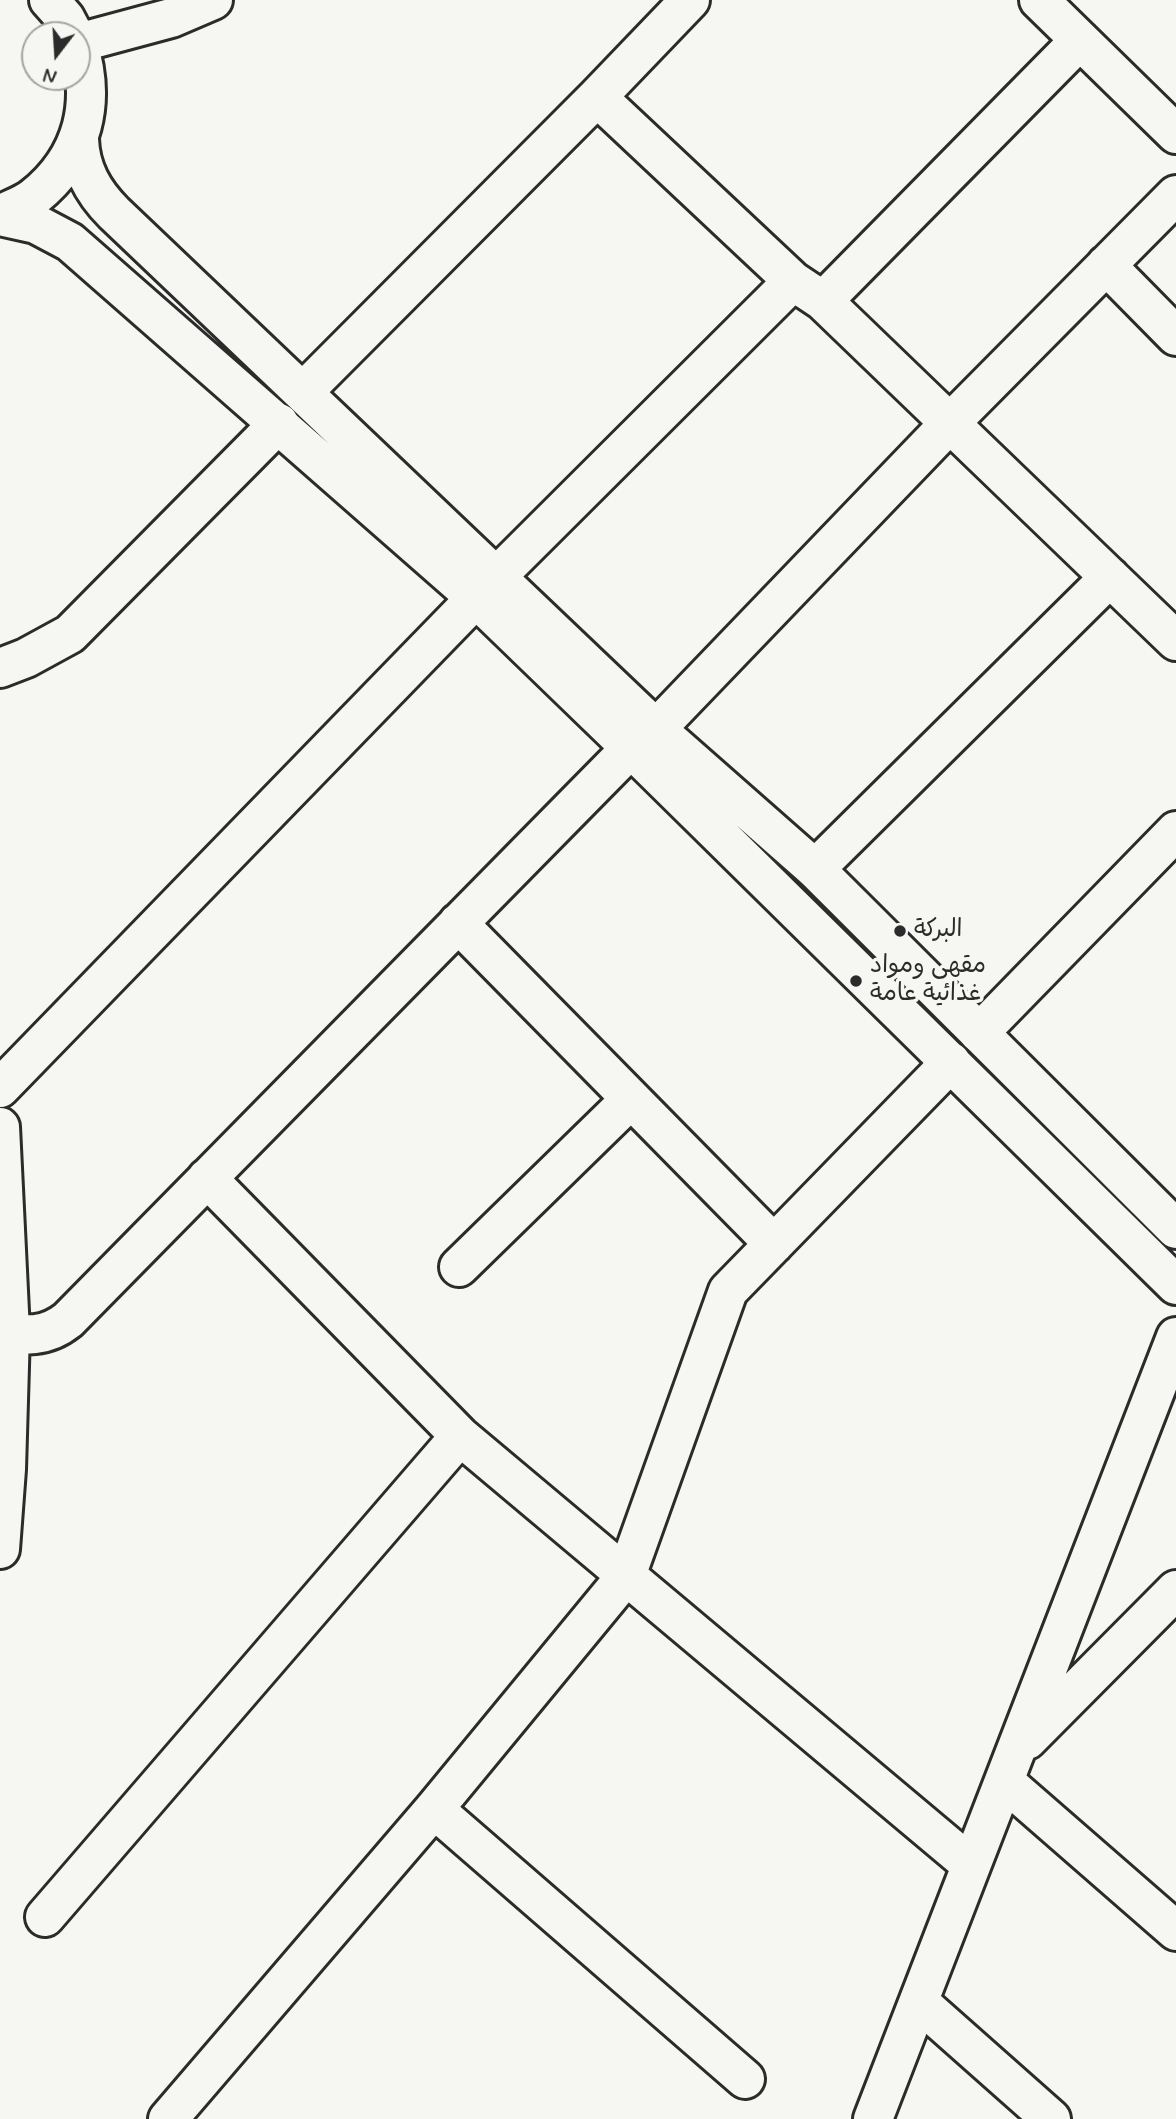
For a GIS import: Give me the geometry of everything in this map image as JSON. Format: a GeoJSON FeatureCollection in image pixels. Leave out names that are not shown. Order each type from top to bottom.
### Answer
{"type":"FeatureCollection","features":[{"type":"Feature","properties":{"kind":"street"},"geometry":{"type":"LineString","coordinates":[[49,0],[67,21]]}},
{"type":"Feature","properties":{"kind":"street"},"geometry":{"type":"LineString","coordinates":[[91,38],[171,18],[213,0]]}},
{"type":"Feature","properties":{"kind":"street"},"geometry":{"type":"LineString","coordinates":[[303,392],[690,0]]}},
{"type":"Feature","properties":{"kind":"street"},"geometry":{"type":"LineString","coordinates":[[1039,0],[1176,134]]}},
{"type":"Feature","properties":{"kind":"street"},"geometry":{"type":"LineString","coordinates":[[0,1088],[486,587],[1080,40]]}},
{"type":"Feature","properties":{"kind":"street"},"geometry":{"type":"LineString","coordinates":[[86,91],[79,155],[84,171],[102,201],[303,392],[486,587],[644,738],[951,1062],[1176,1285]]}},
{"type":"Feature","properties":{"kind":"street"},"geometry":{"type":"LineString","coordinates":[[597,97],[950,424],[1176,641]]}},
{"type":"Feature","properties":{"kind":"street"},"geometry":{"type":"LineString","coordinates":[[0,216],[32,199],[59,173],[79,139]]}},
{"type":"Feature","properties":{"kind":"street"},"geometry":{"type":"LineString","coordinates":[[5,1328],[36,1335],[61,1325],[644,738],[1176,195]]}},
{"type":"Feature","properties":{"kind":"street"},"geometry":{"type":"LineString","coordinates":[[0,216],[36,224],[70,242],[279,424],[486,587]]}},
{"type":"Feature","properties":{"kind":"street"},"geometry":{"type":"LineString","coordinates":[[1107,265],[1176,336]]}},
{"type":"Feature","properties":{"kind":"street"},"geometry":{"type":"LineString","coordinates":[[0,668],[26,658],[70,634],[279,424]]}},
{"type":"Feature","properties":{"kind":"street"},"geometry":{"type":"LineString","coordinates":[[815,869],[1110,577]]}},
{"type":"Feature","properties":{"kind":"street"},"geometry":{"type":"LineString","coordinates":[[644,738],[815,869],[1176,1229]]}},
{"type":"Feature","properties":{"kind":"street"},"geometry":{"type":"LineString","coordinates":[[979,1033],[1176,831]]}},
{"type":"Feature","properties":{"kind":"street"},"geometry":{"type":"LineString","coordinates":[[458,923],[774,1244]]}},
{"type":"Feature","properties":{"kind":"street"},"geometry":{"type":"LineString","coordinates":[[168,2119],[434,1809],[626,1576],[728,1291],[951,1062]]}},
{"type":"Feature","properties":{"kind":"street"},"geometry":{"type":"LineString","coordinates":[[459,1268],[631,1099]]}},
{"type":"Feature","properties":{"kind":"street"},"geometry":{"type":"LineString","coordinates":[[0,1127],[6,1469],[0,1549]]}},
{"type":"Feature","properties":{"kind":"street"},"geometry":{"type":"LineString","coordinates":[[207,1178],[460,1436],[971,1866]]}},
{"type":"Feature","properties":{"kind":"street"},"geometry":{"type":"LineString","coordinates":[[873,2119],[1176,1337]]}},
{"type":"Feature","properties":{"kind":"street"},"geometry":{"type":"LineString","coordinates":[[45,1917],[460,1436]]}},
{"type":"Feature","properties":{"kind":"street"},"geometry":{"type":"LineString","coordinates":[[1010,1766],[1176,1590]]}},
{"type":"Feature","properties":{"kind":"street"},"geometry":{"type":"LineString","coordinates":[[1010,1766],[1176,1930]]}},
{"type":"Feature","properties":{"kind":"street"},"geometry":{"type":"LineString","coordinates":[[434,1809],[745,2079]]}},
{"type":"Feature","properties":{"kind":"street"},"geometry":{"type":"LineString","coordinates":[[919,2002],[1051,2119]]}},
{"type":"Feature","properties":{"kind":"place","name":"البركة"},"geometry":{"type":"Point","coordinates":[900,931]}},
{"type":"Feature","properties":{"kind":"place","name":"مقهى ومواد غذائية عامة"},"geometry":{"type":"Point","coordinates":[856,981]}}]}
